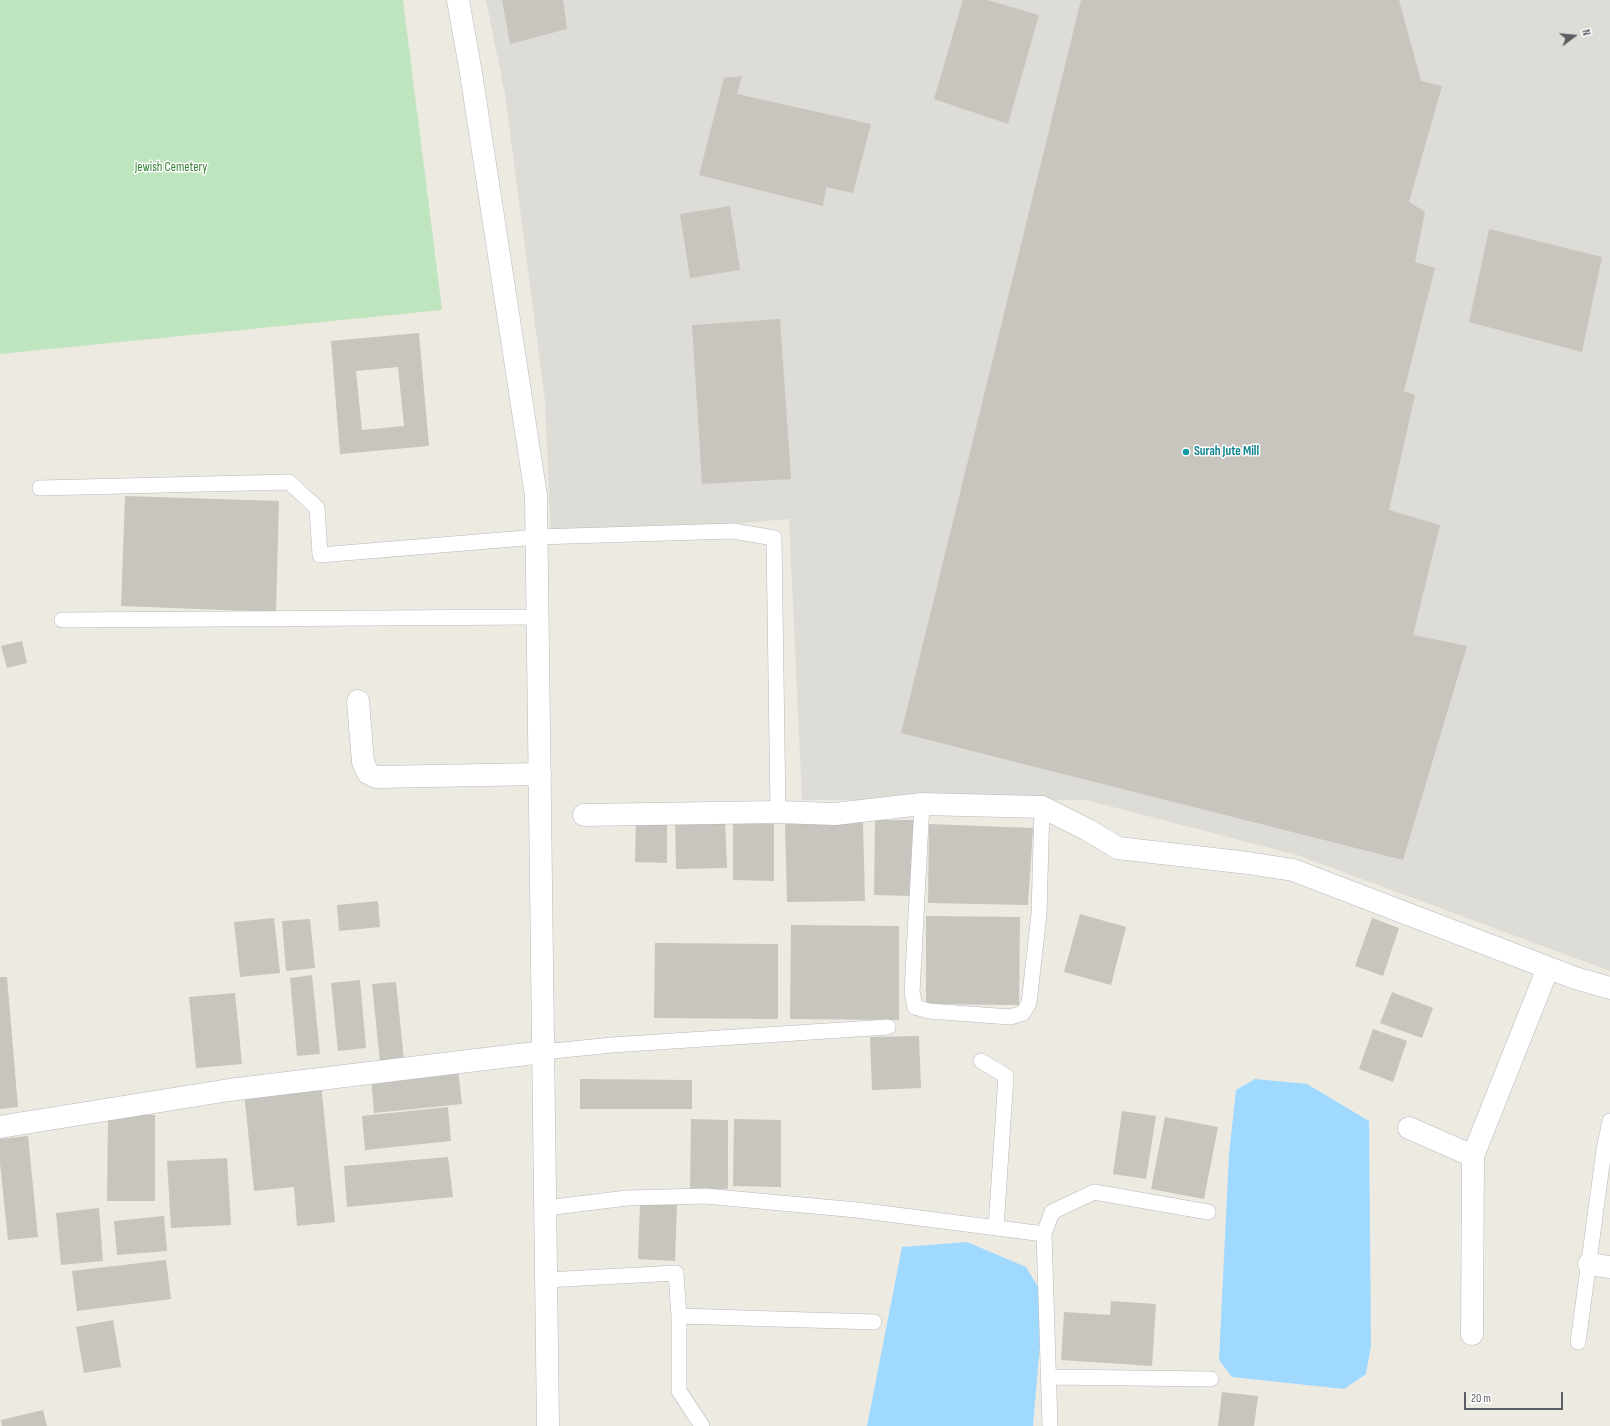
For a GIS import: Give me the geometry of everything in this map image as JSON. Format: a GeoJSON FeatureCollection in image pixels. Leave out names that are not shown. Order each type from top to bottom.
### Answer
{"type":"FeatureCollection","features":[{"type":"Feature","properties":{"kind":"street"},"geometry":{"type":"LineString","coordinates":[[458,0],[471,73],[536,496],[548,1426]]}},
{"type":"Feature","properties":{"kind":"street"},"geometry":{"type":"LineString","coordinates":[[358,700],[363,762],[368,773],[376,777],[540,774]]}},
{"type":"Feature","properties":{"kind":"street"},"geometry":{"type":"LineString","coordinates":[[584,815],[778,812],[835,814],[922,804],[1042,807],[1088,830],[1118,848],[1248,863],[1293,870],[1548,968],[1610,988]]}},
{"type":"Feature","properties":{"kind":"street"},"geometry":{"type":"LineString","coordinates":[[1472,1334],[1473,1156],[1548,968]]}},
{"type":"Feature","properties":{"kind":"street"},"geometry":{"type":"LineString","coordinates":[[0,1127],[229,1090],[543,1052]]}},
{"type":"Feature","properties":{"kind":"street"},"geometry":{"type":"LineString","coordinates":[[1409,1128],[1473,1156]]}},
{"type":"Feature","properties":{"kind":"street"},"geometry":{"type":"LineString","coordinates":[[1589,1264],[1610,1267]]}},
{"type":"Feature","properties":{"kind":"lane"},"geometry":{"type":"LineString","coordinates":[[40,488],[288,482],[317,508],[320,555],[537,537],[734,531],[774,538],[778,812]]}},
{"type":"Feature","properties":{"kind":"lane"},"geometry":{"type":"LineString","coordinates":[[62,620],[538,617]]}},
{"type":"Feature","properties":{"kind":"lane"},"geometry":{"type":"LineString","coordinates":[[922,804],[912,992],[915,1007],[929,1011],[1010,1016],[1023,1013],[1030,1003],[1039,914],[1042,807]]}},
{"type":"Feature","properties":{"kind":"lane"},"geometry":{"type":"LineString","coordinates":[[543,1052],[612,1045],[888,1027]]}},
{"type":"Feature","properties":{"kind":"lane"},"geometry":{"type":"LineString","coordinates":[[981,1061],[1006,1076],[996,1228]]}},
{"type":"Feature","properties":{"kind":"lane"},"geometry":{"type":"LineString","coordinates":[[1578,1342],[1604,1150],[1610,1121]]}},
{"type":"Feature","properties":{"kind":"lane"},"geometry":{"type":"LineString","coordinates":[[1050,1426],[1050,1377],[1044,1234],[1052,1212],[1094,1192],[1208,1212]]}},
{"type":"Feature","properties":{"kind":"lane"},"geometry":{"type":"LineString","coordinates":[[546,1208],[627,1198],[705,1196],[857,1210],[1044,1234]]}},
{"type":"Feature","properties":{"kind":"lane"},"geometry":{"type":"LineString","coordinates":[[546,1280],[676,1273],[679,1316],[679,1391],[702,1426]]}},
{"type":"Feature","properties":{"kind":"lane"},"geometry":{"type":"LineString","coordinates":[[679,1316],[874,1322]]}},
{"type":"Feature","properties":{"kind":"lane"},"geometry":{"type":"LineString","coordinates":[[1050,1377],[1212,1379]]}},
{"type":"Feature","properties":{"kind":"shaded area"},"geometry":{"type":"Polygon","coordinates":[[[486,0],[1610,0],[1610,971],[1297,855],[1086,800],[802,800],[789,519],[551,539],[545,401],[505,94],[486,0]]]}},
{"type":"Feature","properties":{"kind":"green space","name":"Jewish Cemetery"},"geometry":{"type":"Polygon","coordinates":[[[0,0],[403,0],[442,310],[0,354],[0,0]]]}},
{"type":"Feature","properties":{"kind":"water"},"geometry":{"type":"Polygon","coordinates":[[[1255,1079],[1307,1084],[1369,1121],[1371,1345],[1366,1374],[1344,1389],[1232,1377],[1219,1360],[1229,1154],[1236,1090],[1255,1079]]]}},
{"type":"Feature","properties":{"kind":"water"},"geometry":{"type":"Polygon","coordinates":[[[967,1242],[1026,1267],[1044,1297],[1033,1426],[867,1426],[902,1247],[967,1242]]]}},
{"type":"Feature","properties":{"kind":"building"},"geometry":{"type":"Polygon","coordinates":[[[502,0],[563,0],[567,29],[510,44],[502,0]]]}},
{"type":"Feature","properties":{"kind":"building"},"geometry":{"type":"Polygon","coordinates":[[[963,0],[987,0],[1039,15],[1008,124],[934,99],[963,0]]]}},
{"type":"Feature","properties":{"kind":"building","name":"Surah Jute Mill"},"geometry":{"type":"Polygon","coordinates":[[[1081,0],[1399,0],[1421,81],[1442,86],[1409,202],[1425,212],[1415,262],[1435,268],[1404,391],[1415,395],[1389,510],[1440,525],[1413,635],[1467,646],[1403,860],[901,733],[1081,0]]]}},
{"type":"Feature","properties":{"kind":"building"},"geometry":{"type":"Polygon","coordinates":[[[742,76],[737,94],[871,124],[853,193],[826,187],[823,206],[699,175],[724,78],[742,76]]]}},
{"type":"Feature","properties":{"kind":"building"},"geometry":{"type":"Polygon","coordinates":[[[730,206],[740,270],[690,278],[680,214],[730,206]]]}},
{"type":"Feature","properties":{"kind":"building"},"geometry":{"type":"Polygon","coordinates":[[[1489,229],[1602,257],[1582,352],[1469,322],[1489,229]]]}},
{"type":"Feature","properties":{"kind":"building"},"geometry":{"type":"Polygon","coordinates":[[[780,319],[791,479],[702,484],[692,325],[780,319]]]}},
{"type":"Feature","properties":{"kind":"building"},"geometry":{"type":"Polygon","coordinates":[[[419,333],[429,446],[340,454],[331,341],[419,333]],[[398,367],[356,371],[362,430],[404,426],[398,367]]]}},
{"type":"Feature","properties":{"kind":"building"},"geometry":{"type":"Polygon","coordinates":[[[125,496],[279,501],[276,612],[121,606],[125,496]]]}},
{"type":"Feature","properties":{"kind":"building"},"geometry":{"type":"Polygon","coordinates":[[[22,641],[27,663],[7,668],[1,646],[22,641]]]}},
{"type":"Feature","properties":{"kind":"building"},"geometry":{"type":"Polygon","coordinates":[[[636,815],[667,816],[667,863],[635,862],[636,815]]]}},
{"type":"Feature","properties":{"kind":"building"},"geometry":{"type":"Polygon","coordinates":[[[725,819],[727,868],[676,869],[675,820],[725,819]]]}},
{"type":"Feature","properties":{"kind":"building"},"geometry":{"type":"Polygon","coordinates":[[[875,820],[915,820],[914,896],[874,895],[875,820]]]}},
{"type":"Feature","properties":{"kind":"building"},"geometry":{"type":"Polygon","coordinates":[[[733,822],[774,822],[774,881],[733,880],[733,822]]]}},
{"type":"Feature","properties":{"kind":"building"},"geometry":{"type":"Polygon","coordinates":[[[863,822],[865,901],[787,902],[785,824],[863,822]]]}},
{"type":"Feature","properties":{"kind":"building"},"geometry":{"type":"Polygon","coordinates":[[[929,824],[1033,828],[1028,905],[928,903],[929,824]]]}},
{"type":"Feature","properties":{"kind":"building"},"geometry":{"type":"Polygon","coordinates":[[[378,901],[380,927],[339,931],[337,905],[378,901]]]}},
{"type":"Feature","properties":{"kind":"building"},"geometry":{"type":"Polygon","coordinates":[[[1080,914],[1126,927],[1111,985],[1064,972],[1080,914]]]}},
{"type":"Feature","properties":{"kind":"building"},"geometry":{"type":"Polygon","coordinates":[[[926,916],[1020,917],[1019,1005],[926,1004],[926,916]]]}},
{"type":"Feature","properties":{"kind":"building"},"geometry":{"type":"Polygon","coordinates":[[[274,918],[280,973],[240,977],[234,922],[274,918]]]}},
{"type":"Feature","properties":{"kind":"building"},"geometry":{"type":"Polygon","coordinates":[[[1372,918],[1399,928],[1383,976],[1355,966],[1372,918]]]}},
{"type":"Feature","properties":{"kind":"building"},"geometry":{"type":"Polygon","coordinates":[[[310,919],[315,968],[286,971],[282,921],[310,919]]]}},
{"type":"Feature","properties":{"kind":"building"},"geometry":{"type":"Polygon","coordinates":[[[791,925],[899,926],[899,1020],[790,1019],[791,925]]]}},
{"type":"Feature","properties":{"kind":"building"},"geometry":{"type":"Polygon","coordinates":[[[655,943],[778,944],[778,1019],[654,1018],[655,943]]]}},
{"type":"Feature","properties":{"kind":"building"},"geometry":{"type":"Polygon","coordinates":[[[312,975],[320,1054],[297,1056],[290,978],[312,975]]]}},
{"type":"Feature","properties":{"kind":"building"},"geometry":{"type":"Polygon","coordinates":[[[0,977],[7,977],[18,1107],[0,1109],[0,977]]]}},
{"type":"Feature","properties":{"kind":"building"},"geometry":{"type":"Polygon","coordinates":[[[360,980],[366,1048],[338,1051],[331,983],[360,980]]]}},
{"type":"Feature","properties":{"kind":"building"},"geometry":{"type":"Polygon","coordinates":[[[396,982],[404,1060],[380,1062],[372,984],[396,982]]]}},
{"type":"Feature","properties":{"kind":"building"},"geometry":{"type":"Polygon","coordinates":[[[1392,992],[1433,1008],[1422,1038],[1380,1023],[1392,992]]]}},
{"type":"Feature","properties":{"kind":"building"},"geometry":{"type":"Polygon","coordinates":[[[235,993],[242,1064],[196,1068],[189,997],[235,993]]]}},
{"type":"Feature","properties":{"kind":"building"},"geometry":{"type":"Polygon","coordinates":[[[1373,1029],[1407,1041],[1393,1082],[1359,1069],[1373,1029]]]}},
{"type":"Feature","properties":{"kind":"building"},"geometry":{"type":"Polygon","coordinates":[[[919,1036],[921,1088],[872,1090],[870,1037],[919,1036]]]}},
{"type":"Feature","properties":{"kind":"building"},"geometry":{"type":"Polygon","coordinates":[[[458,1069],[462,1104],[374,1113],[371,1077],[458,1069]]]}},
{"type":"Feature","properties":{"kind":"building"},"geometry":{"type":"Polygon","coordinates":[[[580,1079],[692,1080],[692,1109],[580,1109],[580,1079]]]}},
{"type":"Feature","properties":{"kind":"building"},"geometry":{"type":"Polygon","coordinates":[[[321,1084],[335,1222],[297,1226],[294,1187],[254,1191],[244,1092],[321,1084]]]}},
{"type":"Feature","properties":{"kind":"building"},"geometry":{"type":"Polygon","coordinates":[[[448,1107],[451,1141],[365,1150],[362,1116],[448,1107]]]}},
{"type":"Feature","properties":{"kind":"building"},"geometry":{"type":"Polygon","coordinates":[[[1122,1111],[1156,1116],[1146,1179],[1113,1174],[1122,1111]]]}},
{"type":"Feature","properties":{"kind":"building"},"geometry":{"type":"Polygon","coordinates":[[[108,1115],[155,1115],[155,1201],[107,1201],[108,1115]]]}},
{"type":"Feature","properties":{"kind":"building"},"geometry":{"type":"Polygon","coordinates":[[[1165,1117],[1218,1127],[1204,1199],[1151,1189],[1165,1117]]]}},
{"type":"Feature","properties":{"kind":"building"},"geometry":{"type":"Polygon","coordinates":[[[691,1119],[728,1120],[728,1189],[690,1189],[691,1119]]]}},
{"type":"Feature","properties":{"kind":"building"},"geometry":{"type":"Polygon","coordinates":[[[734,1119],[781,1120],[781,1187],[733,1186],[734,1119]]]}},
{"type":"Feature","properties":{"kind":"building"},"geometry":{"type":"Polygon","coordinates":[[[28,1136],[38,1237],[8,1240],[0,1163],[0,1139],[28,1136]]]}},
{"type":"Feature","properties":{"kind":"building"},"geometry":{"type":"Polygon","coordinates":[[[448,1157],[453,1197],[347,1207],[344,1166],[448,1157]]]}},
{"type":"Feature","properties":{"kind":"building"},"geometry":{"type":"Polygon","coordinates":[[[227,1158],[231,1225],[171,1228],[167,1161],[227,1158]]]}},
{"type":"Feature","properties":{"kind":"building"},"geometry":{"type":"Polygon","coordinates":[[[640,1203],[677,1205],[675,1261],[638,1259],[640,1203]]]}},
{"type":"Feature","properties":{"kind":"building"},"geometry":{"type":"Polygon","coordinates":[[[99,1208],[103,1261],[61,1265],[56,1213],[99,1208]]]}},
{"type":"Feature","properties":{"kind":"building"},"geometry":{"type":"Polygon","coordinates":[[[164,1216],[167,1251],[117,1255],[114,1221],[164,1216]]]}},
{"type":"Feature","properties":{"kind":"building"},"geometry":{"type":"Polygon","coordinates":[[[166,1260],[171,1299],[77,1311],[72,1271],[166,1260]]]}},
{"type":"Feature","properties":{"kind":"building"},"geometry":{"type":"Polygon","coordinates":[[[1111,1301],[1156,1304],[1152,1366],[1061,1360],[1064,1312],[1110,1315],[1111,1301]]]}},
{"type":"Feature","properties":{"kind":"building"},"geometry":{"type":"Polygon","coordinates":[[[113,1320],[121,1367],[84,1373],[76,1327],[113,1320]]]}},
{"type":"Feature","properties":{"kind":"building"},"geometry":{"type":"Polygon","coordinates":[[[1222,1392],[1258,1396],[1254,1426],[1218,1426],[1222,1392]]]}},
{"type":"Feature","properties":{"kind":"building"},"geometry":{"type":"Polygon","coordinates":[[[43,1410],[47,1426],[2,1426],[1,1420],[43,1410]]]}},
{"type":"Feature","properties":{"kind":"place","name":"Surah Jute Mill"},"geometry":{"type":"Point","coordinates":[1186,452]}}]}
